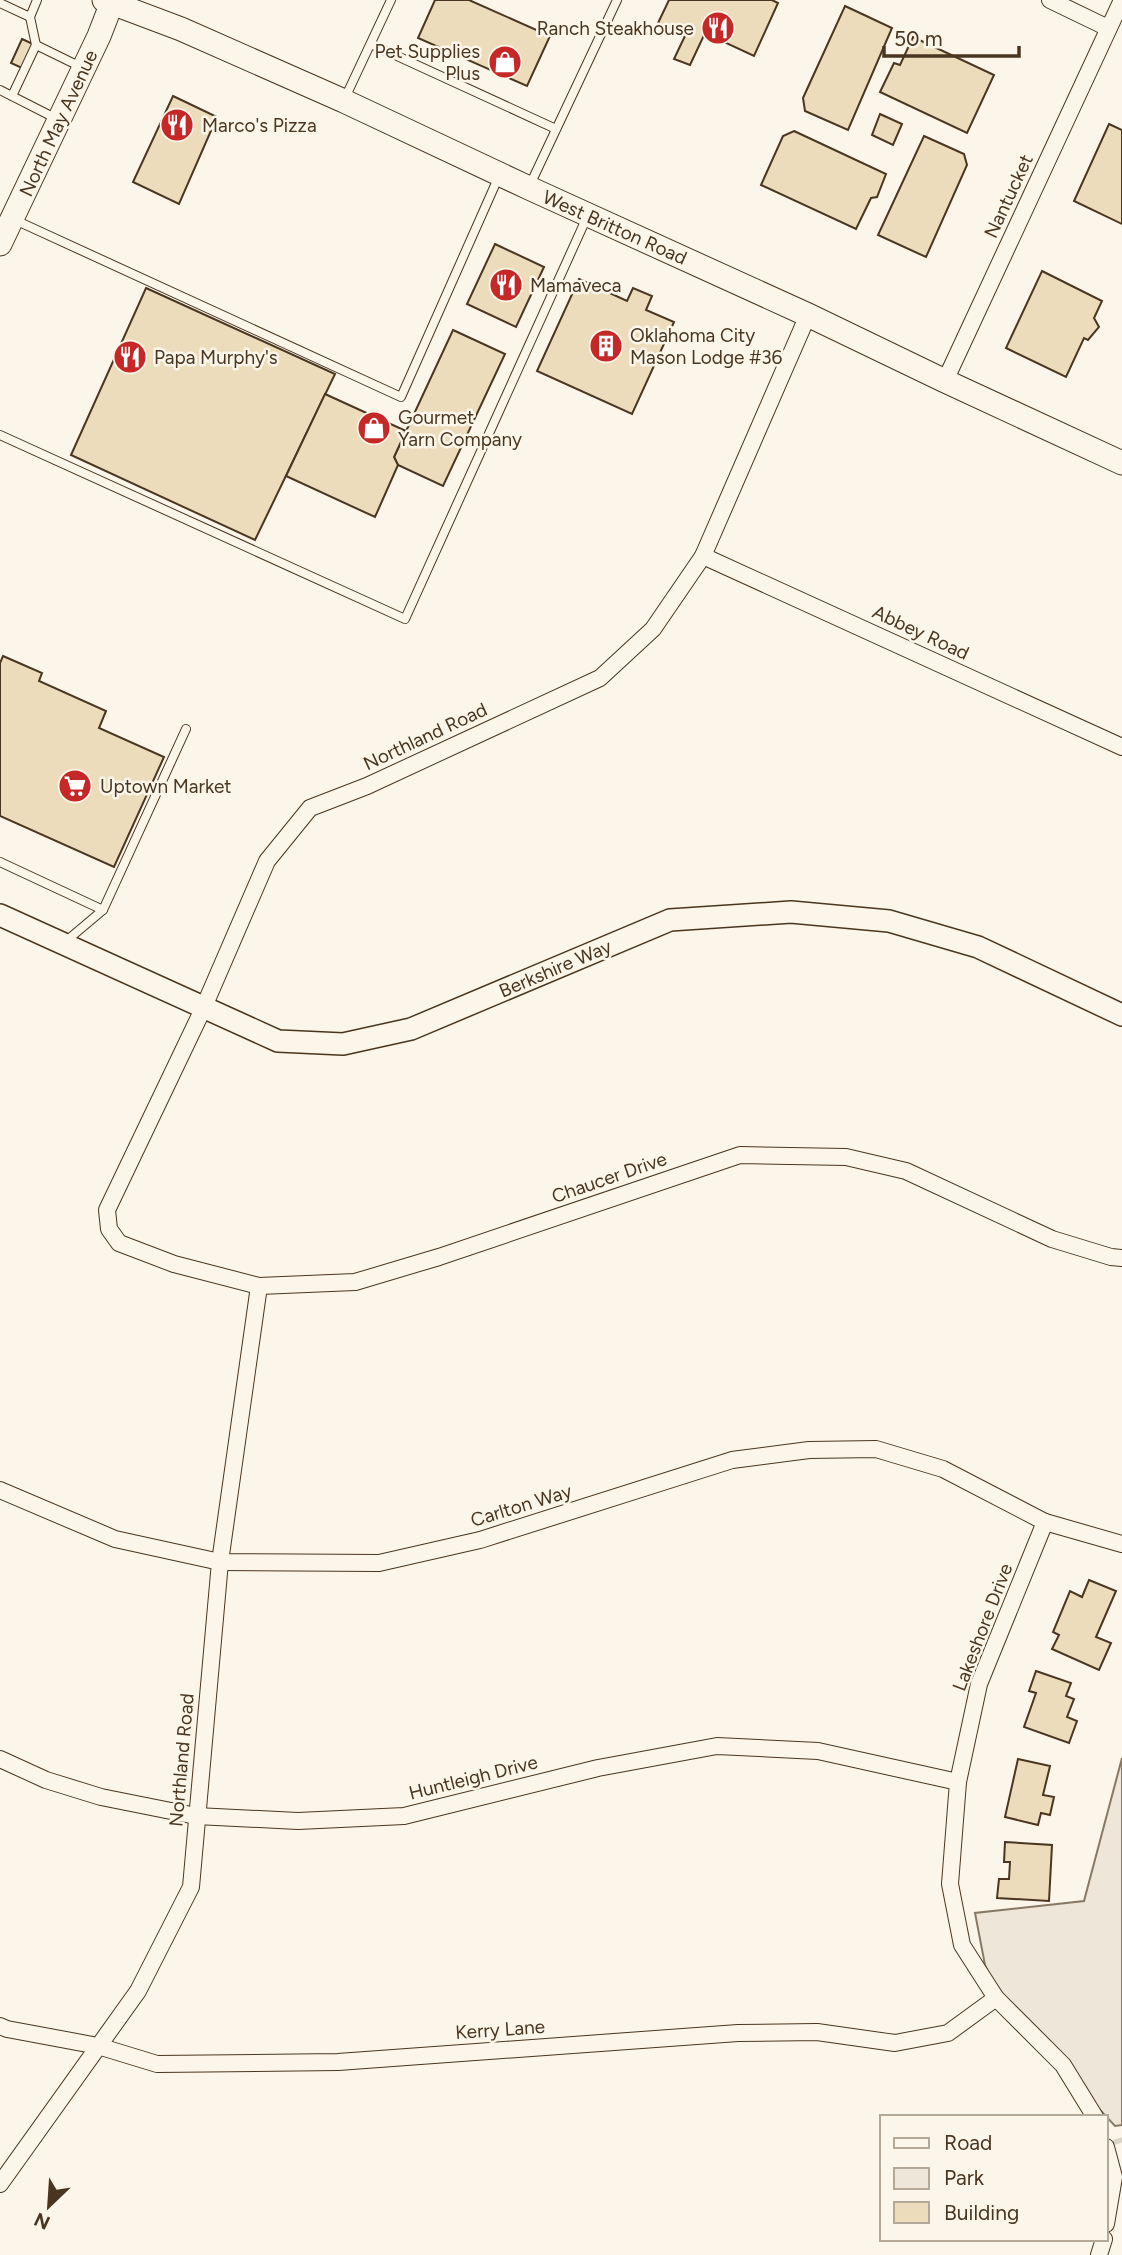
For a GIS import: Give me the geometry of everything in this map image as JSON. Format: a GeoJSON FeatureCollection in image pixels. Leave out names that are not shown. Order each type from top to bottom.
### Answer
{"type":"FeatureCollection","features":[{"type":"Feature","properties":{"kind":"main road","name":"North May Avenue"},"geometry":{"type":"LineString","coordinates":[[0,244],[84,69],[110,1]]}},
{"type":"Feature","properties":{"kind":"main road","name":"West Britton Road"},"geometry":{"type":"LineString","coordinates":[[110,1],[181,29],[344,101],[1122,463]]}},
{"type":"Feature","properties":{"kind":"street"},"geometry":{"type":"LineString","coordinates":[[1050,0],[1108,28]]}},
{"type":"Feature","properties":{"kind":"street","name":"Nantucket"},"geometry":{"type":"LineString","coordinates":[[945,382],[1122,0]]}},
{"type":"Feature","properties":{"kind":"street","name":"Northland Road"},"geometry":{"type":"LineString","coordinates":[[109,1229],[107,1210],[203,1009],[267,861],[310,808],[367,786],[600,678],[653,629],[703,556],[808,315]]}},
{"type":"Feature","properties":{"kind":"street","name":"Abbey Road"},"geometry":{"type":"LineString","coordinates":[[703,556],[1122,747]]}},
{"type":"Feature","properties":{"kind":"street","name":"Berkshire Way"},"geometry":{"type":"LineString","coordinates":[[0,915],[278,1041],[343,1044],[411,1030],[670,920],[791,912],[889,921],[978,947],[1122,1015]]}},
{"type":"Feature","properties":{"kind":"street","name":"Chaucer Drive"},"geometry":{"type":"LineString","coordinates":[[109,1229],[119,1243],[174,1264],[259,1286],[355,1282],[439,1257],[740,1155],[846,1157],[906,1171],[1052,1239],[1122,1258]]}},
{"type":"Feature","properties":{"kind":"street","name":"Northland Road"},"geometry":{"type":"LineString","coordinates":[[0,2184],[138,1991],[191,1887],[220,1562],[259,1286]]}},
{"type":"Feature","properties":{"kind":"street","name":"Carlton Way"},"geometry":{"type":"LineString","coordinates":[[0,1490],[115,1539],[220,1562],[379,1563],[480,1540],[732,1460],[808,1450],[876,1449],[943,1469],[1045,1522]]}},
{"type":"Feature","properties":{"kind":"street"},"geometry":{"type":"LineString","coordinates":[[1045,1522],[1122,1544]]}},
{"type":"Feature","properties":{"kind":"street","name":"Lakeshore Drive"},"geometry":{"type":"LineString","coordinates":[[1045,1522],[979,1684],[958,1782],[950,1884],[962,1945],[996,1998],[1063,2065],[1094,2115]]}},
{"type":"Feature","properties":{"kind":"street","name":"Huntleigh Drive"},"geometry":{"type":"LineString","coordinates":[[0,1759],[47,1780],[101,1797],[197,1816],[298,1821],[404,1816],[598,1768],[717,1745],[818,1751],[958,1782]]}},
{"type":"Feature","properties":{"kind":"street","name":"Kerry Lane"},"geometry":{"type":"LineString","coordinates":[[0,2026],[98,2046],[157,2064],[338,2062],[738,2033],[817,2032],[895,2043],[948,2033],[996,1998]]}},
{"type":"Feature","properties":{"kind":"street"},"geometry":{"type":"LineString","coordinates":[[1108,2154],[1114,2177],[1108,2212]]}},
{"type":"Feature","properties":{"kind":"lane"},"geometry":{"type":"LineString","coordinates":[[12,96],[36,45],[30,17],[37,0]]}},
{"type":"Feature","properties":{"kind":"lane"},"geometry":{"type":"LineString","coordinates":[[344,101],[391,0]]}},
{"type":"Feature","properties":{"kind":"lane"},"geometry":{"type":"LineString","coordinates":[[529,188],[617,0]]}},
{"type":"Feature","properties":{"kind":"lane"},"geometry":{"type":"LineString","coordinates":[[0,3],[30,17]]}},
{"type":"Feature","properties":{"kind":"lane"},"geometry":{"type":"LineString","coordinates":[[371,44],[556,129]]}},
{"type":"Feature","properties":{"kind":"lane"},"geometry":{"type":"LineString","coordinates":[[36,45],[84,69]]}},
{"type":"Feature","properties":{"kind":"lane"},"geometry":{"type":"LineString","coordinates":[[0,90],[60,120]]}},
{"type":"Feature","properties":{"kind":"lane"},"geometry":{"type":"LineString","coordinates":[[13,219],[401,397],[500,174]]}},
{"type":"Feature","properties":{"kind":"lane"},"geometry":{"type":"LineString","coordinates":[[0,435],[405,619],[588,215]]}},
{"type":"Feature","properties":{"kind":"lane"},"geometry":{"type":"LineString","coordinates":[[63,943],[103,910],[186,729]]}},
{"type":"Feature","properties":{"kind":"lane"},"geometry":{"type":"LineString","coordinates":[[0,862],[103,910]]}},
{"type":"Feature","properties":{"kind":"green space"},"geometry":{"type":"Polygon","coordinates":[[[1122,1758],[1122,2125],[1115,2126],[1108,2115],[1105,2115],[1001,2004],[985,1965],[975,1913],[1084,1901],[1122,1758]]]}},
{"type":"Feature","properties":{"kind":"building","name":"Pet Supplies Plus"},"geometry":{"type":"Polygon","coordinates":[[[435,0],[469,0],[550,36],[527,86],[418,38],[435,0]]]}},
{"type":"Feature","properties":{"kind":"building","name":"Ranch Steakhouse"},"geometry":{"type":"Polygon","coordinates":[[[669,0],[772,0],[778,3],[754,56],[705,33],[690,65],[674,59],[685,36],[658,23],[669,0]]]}},
{"type":"Feature","properties":{"kind":"building"},"geometry":{"type":"Polygon","coordinates":[[[845,6],[892,28],[848,130],[805,111],[803,98],[845,6]]]}},
{"type":"Feature","properties":{"kind":"building"},"geometry":{"type":"Polygon","coordinates":[[[913,37],[994,75],[967,133],[880,92],[894,63],[900,65],[913,37]]]}},
{"type":"Feature","properties":{"kind":"building"},"geometry":{"type":"Polygon","coordinates":[[[22,39],[33,44],[22,68],[11,63],[22,39]]]}},
{"type":"Feature","properties":{"kind":"building"},"geometry":{"type":"Polygon","coordinates":[[[173,96],[217,117],[179,204],[133,182],[173,96]]]}},
{"type":"Feature","properties":{"kind":"building"},"geometry":{"type":"Polygon","coordinates":[[[880,114],[902,124],[893,145],[872,135],[880,114]]]}},
{"type":"Feature","properties":{"kind":"building"},"geometry":{"type":"Polygon","coordinates":[[[1109,124],[1122,130],[1122,224],[1074,201],[1109,124]]]}},
{"type":"Feature","properties":{"kind":"building"},"geometry":{"type":"Polygon","coordinates":[[[794,131],[886,174],[877,197],[871,198],[856,229],[761,185],[783,136],[794,131]]]}},
{"type":"Feature","properties":{"kind":"building"},"geometry":{"type":"Polygon","coordinates":[[[924,136],[964,154],[967,165],[926,257],[878,235],[924,136]]]}},
{"type":"Feature","properties":{"kind":"building","name":"Mamaveca"},"geometry":{"type":"Polygon","coordinates":[[[495,244],[544,267],[516,327],[467,304],[495,244]]]}},
{"type":"Feature","properties":{"kind":"building"},"geometry":{"type":"Polygon","coordinates":[[[1042,271],[1102,301],[1094,318],[1099,327],[1088,340],[1084,338],[1066,377],[1006,348],[1042,271]]]}},
{"type":"Feature","properties":{"kind":"building","name":"Oklahoma City Mason Lodge #36"},"geometry":{"type":"Polygon","coordinates":[[[579,279],[627,301],[633,288],[652,296],[646,310],[674,322],[632,414],[537,371],[579,279]]]}},
{"type":"Feature","properties":{"kind":"building"},"geometry":{"type":"Polygon","coordinates":[[[146,288],[335,374],[255,540],[71,455],[146,288]]]}},
{"type":"Feature","properties":{"kind":"building"},"geometry":{"type":"Polygon","coordinates":[[[453,330],[505,354],[443,486],[398,465],[394,457],[453,330]]]}},
{"type":"Feature","properties":{"kind":"building"},"geometry":{"type":"Polygon","coordinates":[[[325,394],[406,431],[394,457],[398,465],[375,517],[286,476],[325,394]]]}},
{"type":"Feature","properties":{"kind":"building","name":"Uptown Market"},"geometry":{"type":"Polygon","coordinates":[[[3,656],[42,673],[39,681],[106,711],[99,728],[164,757],[114,867],[0,816],[0,663],[3,656]]]}},
{"type":"Feature","properties":{"kind":"building"},"geometry":{"type":"Polygon","coordinates":[[[1089,1580],[1116,1591],[1096,1637],[1111,1643],[1099,1670],[1052,1649],[1059,1635],[1053,1632],[1070,1591],[1082,1597],[1089,1580]]]}},
{"type":"Feature","properties":{"kind":"building"},"geometry":{"type":"Polygon","coordinates":[[[1036,1671],[1071,1683],[1066,1696],[1074,1699],[1067,1717],[1077,1721],[1069,1743],[1024,1727],[1036,1693],[1029,1691],[1036,1671]]]}},
{"type":"Feature","properties":{"kind":"building"},"geometry":{"type":"Polygon","coordinates":[[[1018,1759],[1050,1766],[1043,1795],[1054,1797],[1050,1815],[1041,1813],[1038,1825],[1005,1817],[1018,1759]]]}},
{"type":"Feature","properties":{"kind":"building"},"geometry":{"type":"Polygon","coordinates":[[[1005,1842],[1052,1845],[1049,1901],[997,1898],[999,1879],[1009,1879],[1010,1862],[1004,1862],[1005,1842]]]}},
{"type":"Feature","properties":{"kind":"waterway"},"geometry":{"type":"LineString","coordinates":[[1115,2142],[1122,2140]]}},
{"type":"Feature","properties":{"kind":"place","name":"Ranch Steakhouse"},"geometry":{"type":"Point","coordinates":[718,28]}},
{"type":"Feature","properties":{"kind":"place","name":"Pet Supplies Plus"},"geometry":{"type":"Point","coordinates":[505,62]}},
{"type":"Feature","properties":{"kind":"place","name":"Marco's Pizza"},"geometry":{"type":"Point","coordinates":[177,125]}},
{"type":"Feature","properties":{"kind":"place","name":"Mamaveca"},"geometry":{"type":"Point","coordinates":[506,285]}},
{"type":"Feature","properties":{"kind":"place","name":"Oklahoma City Mason Lodge #36"},"geometry":{"type":"Point","coordinates":[606,346]}},
{"type":"Feature","properties":{"kind":"place","name":"Papa Murphy's"},"geometry":{"type":"Point","coordinates":[130,357]}},
{"type":"Feature","properties":{"kind":"place","name":"Gourmet Yarn Company"},"geometry":{"type":"Point","coordinates":[374,428]}},
{"type":"Feature","properties":{"kind":"place","name":"Uptown Market"},"geometry":{"type":"Point","coordinates":[75,786]}}]}
